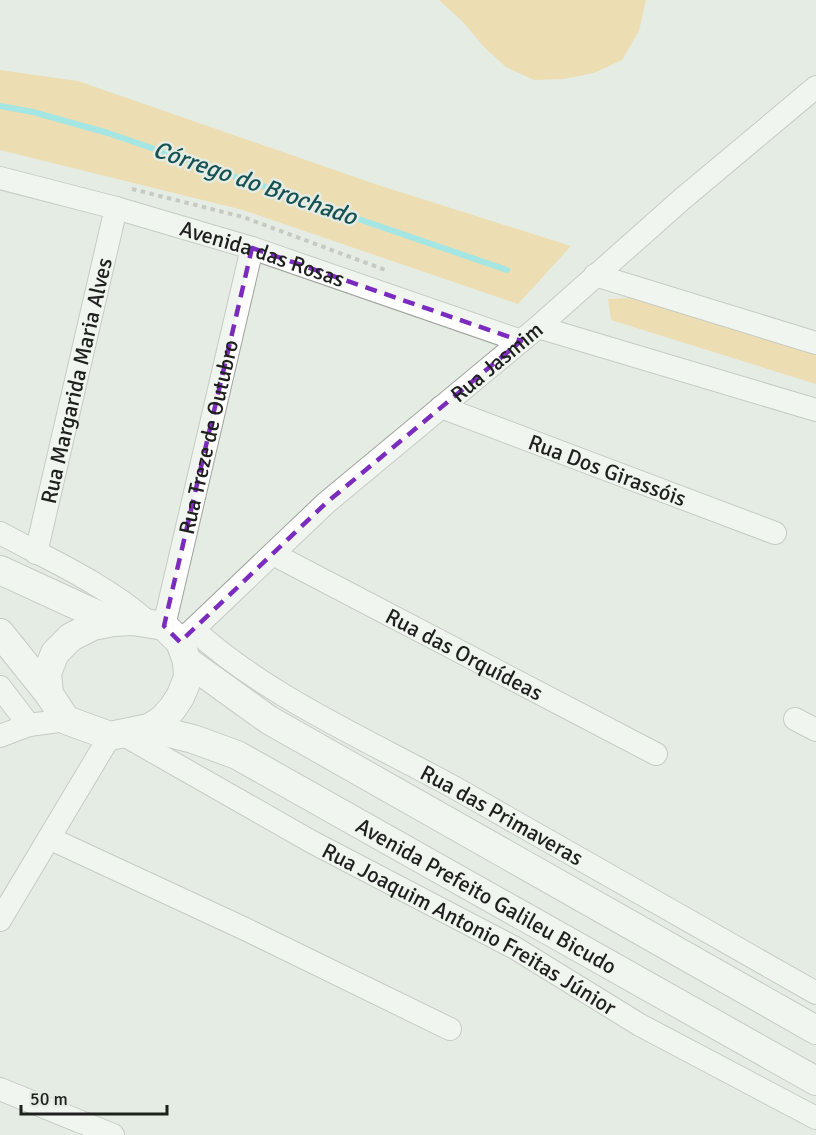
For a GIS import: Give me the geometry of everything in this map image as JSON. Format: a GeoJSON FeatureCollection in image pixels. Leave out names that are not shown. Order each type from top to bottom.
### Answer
{"type":"FeatureCollection","features":[{"type":"Feature","properties":{"kind":"main road"},"geometry":{"type":"LineString","coordinates":[[0,570],[113,622],[175,636],[188,678],[180,697],[162,720],[128,733],[66,720],[49,694],[0,633]]}},
{"type":"Feature","properties":{"kind":"main road"},"geometry":{"type":"LineString","coordinates":[[49,694],[47,674],[55,653],[70,637],[93,626],[113,622]]}},
{"type":"Feature","properties":{"kind":"main road","name":"Avenida Prefeito Galileu Bicudo"},"geometry":{"type":"LineString","coordinates":[[175,636],[269,720],[816,1030]]}},
{"type":"Feature","properties":{"kind":"main road","name":"Avenida Prefeito Galileu Bicudo"},"geometry":{"type":"LineString","coordinates":[[128,733],[193,739],[237,755],[816,1081]]}},
{"type":"Feature","properties":{"kind":"street","name":"Rua Jasmim"},"geometry":{"type":"LineString","coordinates":[[175,636],[273,554],[326,502],[529,334],[816,87]]}},
{"type":"Feature","properties":{"kind":"street","name":"Avenida das Rosas"},"geometry":{"type":"LineString","coordinates":[[0,178],[116,208],[252,248],[529,334],[816,410]]}},
{"type":"Feature","properties":{"kind":"street","name":"Rua Margarida Maria Alves"},"geometry":{"type":"LineString","coordinates":[[36,553],[116,208]]}},
{"type":"Feature","properties":{"kind":"street","name":"Rua Treze de Outubro"},"geometry":{"type":"LineString","coordinates":[[175,636],[252,248]]}},
{"type":"Feature","properties":{"kind":"street"},"geometry":{"type":"LineString","coordinates":[[595,275],[816,343]]}},
{"type":"Feature","properties":{"kind":"street","name":"Rua Dos Girassóis"},"geometry":{"type":"LineString","coordinates":[[441,407],[775,533]]}},
{"type":"Feature","properties":{"kind":"street","name":"Rua das Primaveras"},"geometry":{"type":"LineString","coordinates":[[0,533],[105,590],[175,636],[236,665],[284,695],[457,789],[816,993]]}},
{"type":"Feature","properties":{"kind":"street","name":"Rua das Orquídeas"},"geometry":{"type":"LineString","coordinates":[[273,554],[656,754]]}},
{"type":"Feature","properties":{"kind":"street"},"geometry":{"type":"LineString","coordinates":[[0,687],[28,725]]}},
{"type":"Feature","properties":{"kind":"street"},"geometry":{"type":"LineString","coordinates":[[795,719],[816,730]]}},
{"type":"Feature","properties":{"kind":"street"},"geometry":{"type":"LineString","coordinates":[[0,736],[28,725],[66,720]]}},
{"type":"Feature","properties":{"kind":"street"},"geometry":{"type":"LineString","coordinates":[[0,920],[49,838],[128,733]]}},
{"type":"Feature","properties":{"kind":"street","name":"Rua Joaquim Antonio Freitas Júnior"},"geometry":{"type":"LineString","coordinates":[[128,733],[312,842],[515,948],[640,1025],[816,1118]]}},
{"type":"Feature","properties":{"kind":"street"},"geometry":{"type":"LineString","coordinates":[[49,838],[243,928],[450,1029]]}},
{"type":"Feature","properties":{"kind":"street"},"geometry":{"type":"LineString","coordinates":[[0,1089],[113,1135]]}},
{"type":"Feature","properties":{"kind":"highlighted area"},"geometry":{"type":"Polygon","coordinates":[[[252,248],[521,341],[326,503],[180,642],[164,626],[252,248]]]}},
{"type":"Feature","properties":{"kind":"shaded area"},"geometry":{"type":"Polygon","coordinates":[[[439,0],[646,0],[639,31],[622,60],[594,73],[563,79],[534,80],[506,67],[439,0]]]}},
{"type":"Feature","properties":{"kind":"shaded area"},"geometry":{"type":"Polygon","coordinates":[[[0,70],[78,81],[378,185],[571,246],[518,304],[243,210],[0,150],[0,70]]]}},
{"type":"Feature","properties":{"kind":"shaded area"},"geometry":{"type":"Polygon","coordinates":[[[631,298],[816,354],[816,384],[611,320],[608,299],[631,298]]]}},
{"type":"Feature","properties":{"kind":"waterway","name":"Córrego do Brochado"},"geometry":{"type":"LineString","coordinates":[[0,106],[33,112],[108,133],[507,270]]}}]}
